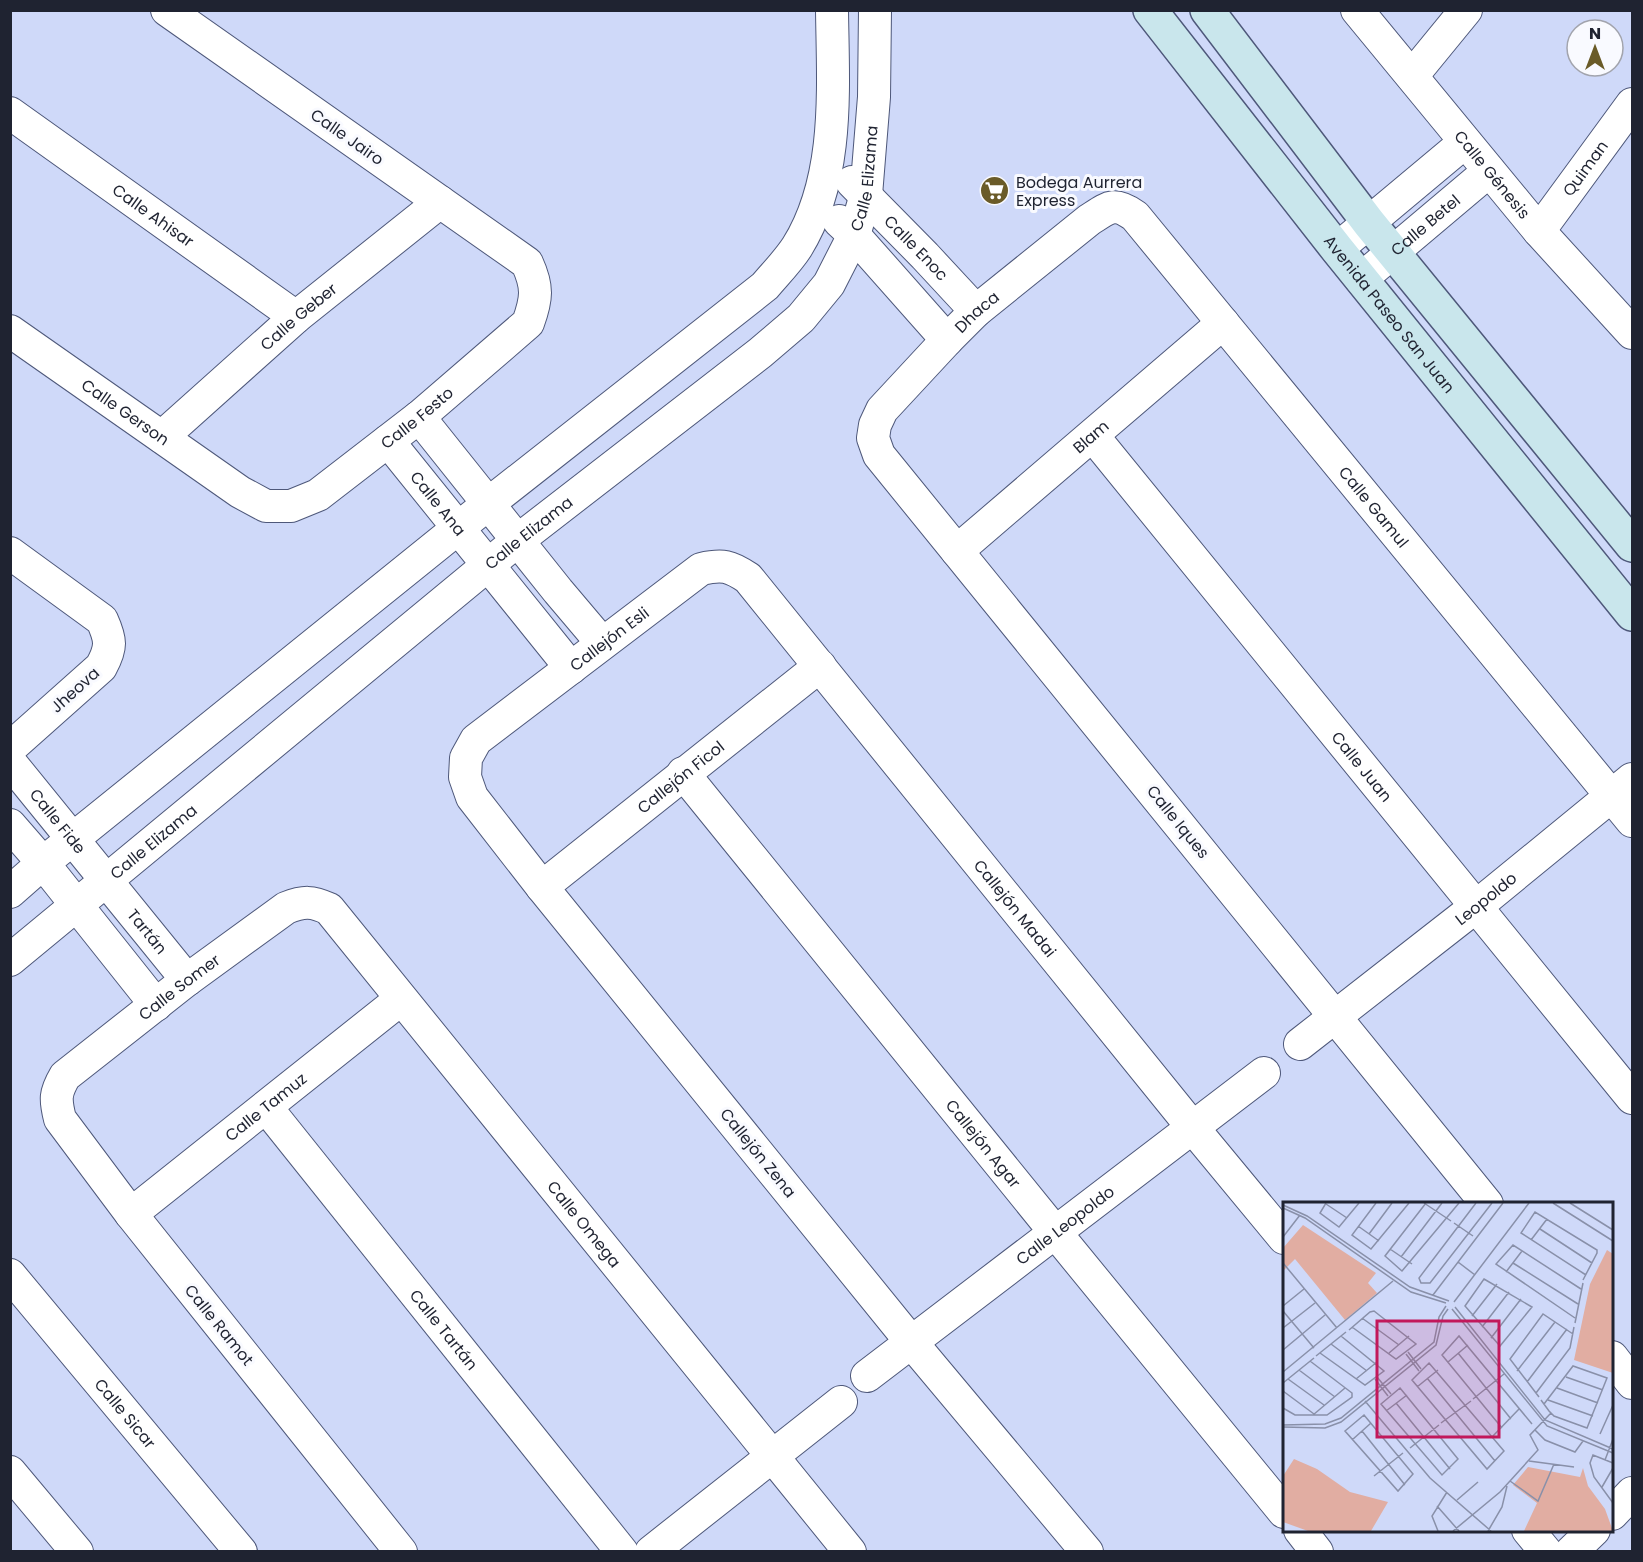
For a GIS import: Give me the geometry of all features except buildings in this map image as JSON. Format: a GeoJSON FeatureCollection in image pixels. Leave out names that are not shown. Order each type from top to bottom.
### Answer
{"type":"FeatureCollection","features":[{"type":"Feature","properties":{"kind":"street","name":"Calle Jairo"},"geometry":{"type":"LineString","coordinates":[[167,10],[527,263]]}},
{"type":"Feature","properties":{"kind":"street"},"geometry":{"type":"LineString","coordinates":[[10,892],[488,504],[765,286],[797,248],[819,202],[828,159],[833,85],[832,10]]}},
{"type":"Feature","properties":{"kind":"street","name":"Calle Elizama"},"geometry":{"type":"LineString","coordinates":[[10,960],[489,566],[517,540],[760,353],[801,318],[829,284],[854,235],[866,195],[874,97],[875,10]]}},
{"type":"Feature","properties":{"kind":"street","name":"Avenida Paseo San Juan"},"geometry":{"type":"LineString","coordinates":[[1150,10],[1337,249],[1632,614]]}},
{"type":"Feature","properties":{"kind":"street"},"geometry":{"type":"LineString","coordinates":[[1207,10],[1369,223],[1632,545]]}},
{"type":"Feature","properties":{"kind":"street","name":"Calle Génesis"},"geometry":{"type":"LineString","coordinates":[[1357,10],[1539,231],[1632,333]]}},
{"type":"Feature","properties":{"kind":"street"},"geometry":{"type":"LineString","coordinates":[[1412,76],[1466,10]]}},
{"type":"Feature","properties":{"kind":"street","name":"Quiman"},"geometry":{"type":"LineString","coordinates":[[1539,231],[1632,104]]}},
{"type":"Feature","properties":{"kind":"street","name":"Calle Ahisar"},"geometry":{"type":"LineString","coordinates":[[10,113],[296,317]]}},
{"type":"Feature","properties":{"kind":"street"},"geometry":{"type":"LineString","coordinates":[[1337,249],[1465,142]]}},
{"type":"Feature","properties":{"kind":"street","name":"Calle Enoc"},"geometry":{"type":"LineString","coordinates":[[828,159],[866,195],[976,311]]}},
{"type":"Feature","properties":{"kind":"street","name":"Calle Betel"},"geometry":{"type":"LineString","coordinates":[[1361,279],[1489,171]]}},
{"type":"Feature","properties":{"kind":"street","name":"Calle Geber"},"geometry":{"type":"LineString","coordinates":[[162,437],[296,317],[440,202]]}},
{"type":"Feature","properties":{"kind":"street"},"geometry":{"type":"LineString","coordinates":[[819,202],[854,235],[947,340]]}},
{"type":"Feature","properties":{"kind":"street","name":"Calle Gamul"},"geometry":{"type":"LineString","coordinates":[[1108,208],[1123,207],[1135,216],[1223,323],[1622,787],[1632,820]]}},
{"type":"Feature","properties":{"kind":"street","name":"Dhaca"},"geometry":{"type":"LineString","coordinates":[[873,438],[875,425],[882,410],[976,311],[1089,220],[1108,208]]}},
{"type":"Feature","properties":{"kind":"street","name":"Calle Festo"},"geometry":{"type":"LineString","coordinates":[[240,492],[266,506],[291,506],[318,495],[419,417],[528,323],[535,305],[536,282],[527,263]]}},
{"type":"Feature","properties":{"kind":"street","name":"Blam"},"geometry":{"type":"LineString","coordinates":[[957,551],[1223,323]]}},
{"type":"Feature","properties":{"kind":"street","name":"Calle Gerson"},"geometry":{"type":"LineString","coordinates":[[10,331],[240,492]]}},
{"type":"Feature","properties":{"kind":"street"},"geometry":{"type":"LineString","coordinates":[[419,417],[602,643]]}},
{"type":"Feature","properties":{"kind":"street","name":"Calle Juan"},"geometry":{"type":"LineString","coordinates":[[1093,436],[1478,905],[1632,1098]]}},
{"type":"Feature","properties":{"kind":"street","name":"Calle Iques"},"geometry":{"type":"LineString","coordinates":[[873,438],[879,455],[1486,1202]]}},
{"type":"Feature","properties":{"kind":"street","name":"Calle Ana"},"geometry":{"type":"LineString","coordinates":[[388,441],[571,668]]}},
{"type":"Feature","properties":{"kind":"street","name":"Jheova"},"geometry":{"type":"LineString","coordinates":[[10,554],[102,620],[110,637],[108,653],[101,667],[10,748]]}},
{"type":"Feature","properties":{"kind":"street","name":"Callejón Esli"},"geometry":{"type":"LineString","coordinates":[[476,740],[701,569],[718,565],[732,568],[748,578]]}},
{"type":"Feature","properties":{"kind":"street","name":"Callejón Madai"},"geometry":{"type":"LineString","coordinates":[[748,578],[1283,1237]]}},
{"type":"Feature","properties":{"kind":"street","name":"Callejón Ficol"},"geometry":{"type":"LineString","coordinates":[[542,887],[820,666]]}},
{"type":"Feature","properties":{"kind":"street","name":"Callejón Zena"},"geometry":{"type":"LineString","coordinates":[[476,740],[466,758],[465,777],[472,797],[542,887],[912,1343],[1086,1551]]}},
{"type":"Feature","properties":{"kind":"street","name":"Calle Fide"},"geometry":{"type":"LineString","coordinates":[[10,762],[105,881]]}},
{"type":"Feature","properties":{"kind":"street","name":"Callejón Agar"},"geometry":{"type":"LineString","coordinates":[[683,773],[1283,1511]]}},
{"type":"Feature","properties":{"kind":"street","name":"Leopoldo"},"geometry":{"type":"LineString","coordinates":[[1336,1016],[1478,905],[1622,787]]}},
{"type":"Feature","properties":{"kind":"street"},"geometry":{"type":"LineString","coordinates":[[10,825],[156,1005]]}},
{"type":"Feature","properties":{"kind":"street","name":"Tartán"},"geometry":{"type":"LineString","coordinates":[[105,881],[188,980]]}},
{"type":"Feature","properties":{"kind":"street","name":"Calle Somer"},"geometry":{"type":"LineString","coordinates":[[57,1090],[65,1076],[188,980],[286,908],[299,903],[314,903]]}},
{"type":"Feature","properties":{"kind":"street","name":"Calle Omega"},"geometry":{"type":"LineString","coordinates":[[314,903],[329,909],[850,1551]]}},
{"type":"Feature","properties":{"kind":"street","name":"Calle Tamuz"},"geometry":{"type":"LineString","coordinates":[[131,1214],[401,999]]}},
{"type":"Feature","properties":{"kind":"street"},"geometry":{"type":"LineString","coordinates":[[1300,1044],[1336,1016]]}},
{"type":"Feature","properties":{"kind":"street","name":"Calle Leopoldo"},"geometry":{"type":"LineString","coordinates":[[867,1376],[1264,1073]]}},
{"type":"Feature","properties":{"kind":"street","name":"Calle Ramot"},"geometry":{"type":"LineString","coordinates":[[57,1090],[56,1102],[60,1119],[131,1214],[401,1551]]}},
{"type":"Feature","properties":{"kind":"street","name":"Calle Tartán"},"geometry":{"type":"LineString","coordinates":[[266,1107],[622,1551]]}},
{"type":"Feature","properties":{"kind":"street","name":"Calle Sicar"},"geometry":{"type":"LineString","coordinates":[[10,1275],[241,1551]]}},
{"type":"Feature","properties":{"kind":"street"},"geometry":{"type":"LineString","coordinates":[[1613,1359],[1632,1383]]}},
{"type":"Feature","properties":{"kind":"street"},"geometry":{"type":"LineString","coordinates":[[651,1551],[841,1402]]}},
{"type":"Feature","properties":{"kind":"street"},"geometry":{"type":"LineString","coordinates":[[10,1472],[77,1551]]}},
{"type":"Feature","properties":{"kind":"street"},"geometry":{"type":"LineString","coordinates":[[1613,1512],[1632,1493]]}},
{"type":"Feature","properties":{"kind":"street"},"geometry":{"type":"LineString","coordinates":[[1302,1532],[1317,1551]]}},
{"type":"Feature","properties":{"kind":"street"},"geometry":{"type":"LineString","coordinates":[[1530,1532],[1546,1551]]}},
{"type":"Feature","properties":{"kind":"street"},"geometry":{"type":"LineString","coordinates":[[1571,1551],[1592,1532]]}},
{"type":"Feature","properties":{"kind":"place","name":"Bodega Aurrera Express"},"geometry":{"type":"Point","coordinates":[995,191]}}]}
